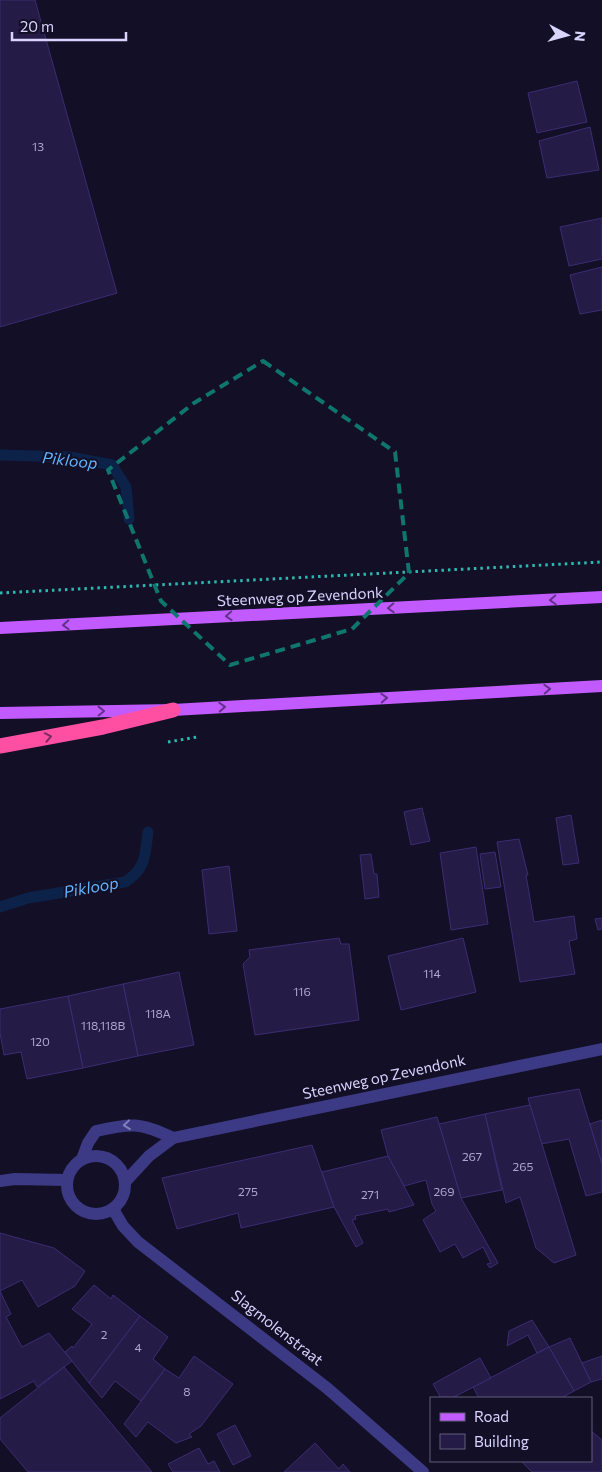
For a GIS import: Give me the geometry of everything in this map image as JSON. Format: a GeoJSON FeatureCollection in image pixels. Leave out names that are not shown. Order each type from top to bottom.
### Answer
{"type":"FeatureCollection","features":[{"type":"Feature","properties":{"kind":"highway"},"geometry":{"type":"LineString","coordinates":[[0,746],[103,727],[173,710]]}},
{"type":"Feature","properties":{"kind":"main road","name":"Steenweg op Zevendonk"},"geometry":{"type":"LineString","coordinates":[[0,628],[602,597]]}},
{"type":"Feature","properties":{"kind":"main road"},"geometry":{"type":"LineString","coordinates":[[0,714],[173,710],[602,686]]}},
{"type":"Feature","properties":{"kind":"street","name":"Steenweg op Zevendonk"},"geometry":{"type":"LineString","coordinates":[[113,1209],[120,1202],[125,1182],[149,1156],[173,1138],[602,1049]]}},
{"type":"Feature","properties":{"kind":"street"},"geometry":{"type":"LineString","coordinates":[[82,1159],[88,1143],[96,1131],[104,1129],[130,1124],[151,1127],[173,1138]]}},
{"type":"Feature","properties":{"kind":"street"},"geometry":{"type":"LineString","coordinates":[[113,1209],[100,1215],[86,1214],[74,1206],[67,1194],[67,1180],[72,1167],[82,1159],[97,1156],[110,1159],[121,1169],[125,1182]]}},
{"type":"Feature","properties":{"kind":"street"},"geometry":{"type":"LineString","coordinates":[[0,1181],[15,1179],[67,1180]]}},
{"type":"Feature","properties":{"kind":"street","name":"Slagmolenstraat"},"geometry":{"type":"LineString","coordinates":[[113,1209],[123,1226],[138,1242],[327,1388],[423,1472]]}},
{"type":"Feature","properties":{"kind":"path"},"geometry":{"type":"LineString","coordinates":[[0,593],[602,562]]}},
{"type":"Feature","properties":{"kind":"highlighted area"},"geometry":{"type":"Polygon","coordinates":[[[263,361],[395,452],[409,573],[352,629],[230,665],[161,601],[108,470],[194,403],[263,361]]]}},
{"type":"Feature","properties":{"kind":"building"},"geometry":{"type":"Polygon","coordinates":[[[0,0],[35,0],[117,293],[0,327],[0,0]]]}},
{"type":"Feature","properties":{"kind":"building"},"geometry":{"type":"Polygon","coordinates":[[[577,81],[587,122],[537,133],[528,93],[577,81]]]}},
{"type":"Feature","properties":{"kind":"building"},"geometry":{"type":"Polygon","coordinates":[[[590,127],[599,170],[547,178],[539,141],[590,127]]]}},
{"type":"Feature","properties":{"kind":"building"},"geometry":{"type":"Polygon","coordinates":[[[602,218],[602,259],[569,266],[560,227],[602,218]]]}},
{"type":"Feature","properties":{"kind":"building"},"geometry":{"type":"Polygon","coordinates":[[[602,267],[602,310],[580,314],[570,275],[602,267]]]}},
{"type":"Feature","properties":{"kind":"building"},"geometry":{"type":"Polygon","coordinates":[[[422,808],[430,841],[411,845],[404,812],[422,808]]]}},
{"type":"Feature","properties":{"kind":"building"},"geometry":{"type":"Polygon","coordinates":[[[571,815],[579,863],[563,865],[556,818],[571,815]]]}},
{"type":"Feature","properties":{"kind":"building"},"geometry":{"type":"Polygon","coordinates":[[[519,839],[528,875],[526,875],[534,922],[574,916],[577,939],[569,941],[575,974],[520,982],[497,842],[519,839]]]}},
{"type":"Feature","properties":{"kind":"building"},"geometry":{"type":"Polygon","coordinates":[[[476,847],[488,924],[451,930],[440,853],[476,847]]]}},
{"type":"Feature","properties":{"kind":"building"},"geometry":{"type":"Polygon","coordinates":[[[495,852],[501,887],[485,889],[480,854],[495,852]]]}},
{"type":"Feature","properties":{"kind":"building"},"geometry":{"type":"Polygon","coordinates":[[[371,854],[374,874],[377,874],[379,897],[365,899],[360,855],[371,854]]]}},
{"type":"Feature","properties":{"kind":"building"},"geometry":{"type":"Polygon","coordinates":[[[229,866],[237,931],[209,934],[202,870],[229,866]]]}},
{"type":"Feature","properties":{"kind":"building"},"geometry":{"type":"Polygon","coordinates":[[[602,918],[602,929],[598,930],[595,919],[602,918]]]}},
{"type":"Feature","properties":{"kind":"building"},"geometry":{"type":"Polygon","coordinates":[[[339,938],[341,944],[349,944],[359,1020],[255,1035],[243,964],[250,957],[249,950],[339,938]]]}},
{"type":"Feature","properties":{"kind":"building"},"geometry":{"type":"Polygon","coordinates":[[[463,938],[476,992],[401,1010],[388,956],[463,938]]]}},
{"type":"Feature","properties":{"kind":"building"},"geometry":{"type":"Polygon","coordinates":[[[179,972],[194,1045],[138,1056],[123,984],[179,972]]]}},
{"type":"Feature","properties":{"kind":"building"},"geometry":{"type":"Polygon","coordinates":[[[123,984],[138,1056],[83,1068],[68,996],[123,984]]]}},
{"type":"Feature","properties":{"kind":"building"},"geometry":{"type":"Polygon","coordinates":[[[68,996],[83,1068],[27,1079],[21,1052],[4,1055],[0,1033],[0,1009],[68,996]]]}},
{"type":"Feature","properties":{"kind":"building"},"geometry":{"type":"Polygon","coordinates":[[[579,1089],[602,1164],[602,1192],[586,1196],[569,1139],[541,1144],[528,1098],[579,1089]]]}},
{"type":"Feature","properties":{"kind":"building"},"geometry":{"type":"Polygon","coordinates":[[[530,1105],[576,1255],[554,1263],[536,1248],[520,1197],[506,1203],[485,1114],[530,1105]]]}},
{"type":"Feature","properties":{"kind":"building"},"geometry":{"type":"Polygon","coordinates":[[[485,1114],[502,1190],[461,1198],[439,1124],[485,1114]]]}},
{"type":"Feature","properties":{"kind":"building"},"geometry":{"type":"Polygon","coordinates":[[[437,1117],[461,1198],[498,1263],[490,1268],[487,1264],[491,1263],[483,1247],[463,1258],[455,1244],[440,1252],[423,1220],[436,1211],[432,1204],[426,1180],[404,1186],[388,1156],[381,1130],[437,1117]]]}},
{"type":"Feature","properties":{"kind":"building"},"geometry":{"type":"Polygon","coordinates":[[[602,1120],[602,1164],[590,1124],[602,1120]]]}},
{"type":"Feature","properties":{"kind":"building"},"geometry":{"type":"Polygon","coordinates":[[[312,1145],[334,1207],[241,1228],[238,1213],[177,1229],[162,1178],[312,1145]]]}},
{"type":"Feature","properties":{"kind":"building"},"geometry":{"type":"Polygon","coordinates":[[[388,1156],[414,1205],[389,1212],[388,1209],[355,1216],[356,1219],[352,1220],[363,1243],[356,1247],[334,1207],[322,1172],[388,1156]]]}},
{"type":"Feature","properties":{"kind":"building"},"geometry":{"type":"Polygon","coordinates":[[[0,1233],[54,1248],[85,1271],[75,1286],[38,1307],[22,1280],[0,1291],[0,1233]]]}},
{"type":"Feature","properties":{"kind":"building"},"geometry":{"type":"Polygon","coordinates":[[[94,1285],[111,1299],[113,1295],[140,1316],[89,1383],[65,1352],[72,1346],[73,1348],[92,1324],[72,1309],[94,1285]]]}},
{"type":"Feature","properties":{"kind":"building"},"geometry":{"type":"Polygon","coordinates":[[[0,1291],[11,1314],[6,1317],[22,1347],[49,1333],[72,1361],[37,1387],[34,1381],[0,1399],[0,1291]]]}},
{"type":"Feature","properties":{"kind":"building"},"geometry":{"type":"Polygon","coordinates":[[[140,1316],[168,1337],[153,1359],[165,1369],[141,1401],[115,1381],[102,1398],[89,1383],[140,1316]]]}},
{"type":"Feature","properties":{"kind":"building"},"geometry":{"type":"Polygon","coordinates":[[[532,1320],[549,1347],[537,1353],[528,1335],[507,1346],[509,1331],[532,1320]]]}},
{"type":"Feature","properties":{"kind":"building"},"geometry":{"type":"Polygon","coordinates":[[[570,1338],[591,1382],[574,1391],[549,1347],[570,1338]]]}},
{"type":"Feature","properties":{"kind":"building"},"geometry":{"type":"Polygon","coordinates":[[[549,1347],[574,1391],[563,1397],[478,1397],[473,1387],[549,1347]]]}},
{"type":"Feature","properties":{"kind":"building"},"geometry":{"type":"Polygon","coordinates":[[[194,1356],[233,1384],[201,1426],[189,1434],[192,1437],[176,1443],[148,1422],[136,1437],[124,1424],[165,1369],[179,1378],[194,1356]]]}},
{"type":"Feature","properties":{"kind":"building"},"geometry":{"type":"Polygon","coordinates":[[[602,1356],[602,1379],[591,1382],[582,1363],[602,1356]]]}},
{"type":"Feature","properties":{"kind":"building"},"geometry":{"type":"Polygon","coordinates":[[[480,1358],[491,1378],[454,1397],[440,1397],[433,1384],[480,1358]]]}},
{"type":"Feature","properties":{"kind":"building"},"geometry":{"type":"Polygon","coordinates":[[[64,1367],[152,1472],[28,1472],[0,1439],[0,1418],[64,1367]]]}},
{"type":"Feature","properties":{"kind":"building"},"geometry":{"type":"Polygon","coordinates":[[[235,1425],[251,1456],[233,1465],[217,1434],[235,1425]]]}},
{"type":"Feature","properties":{"kind":"building"},"geometry":{"type":"Polygon","coordinates":[[[592,1432],[602,1440],[602,1470],[600,1472],[532,1472],[522,1462],[592,1462],[592,1432]]]}},
{"type":"Feature","properties":{"kind":"building"},"geometry":{"type":"Polygon","coordinates":[[[315,1443],[339,1469],[343,1464],[350,1472],[284,1472],[315,1443]]]}},
{"type":"Feature","properties":{"kind":"building"},"geometry":{"type":"Polygon","coordinates":[[[199,1448],[208,1464],[214,1461],[220,1472],[173,1472],[168,1464],[199,1448]]]}},
{"type":"Feature","properties":{"kind":"waterway","name":"Pikloop"},"geometry":{"type":"LineString","coordinates":[[0,455],[70,457],[112,465],[126,487],[129,519]]}},
{"type":"Feature","properties":{"kind":"waterway","name":"Pikloop"},"geometry":{"type":"LineString","coordinates":[[0,907],[28,898],[125,882],[141,867],[148,832]]}}]}
